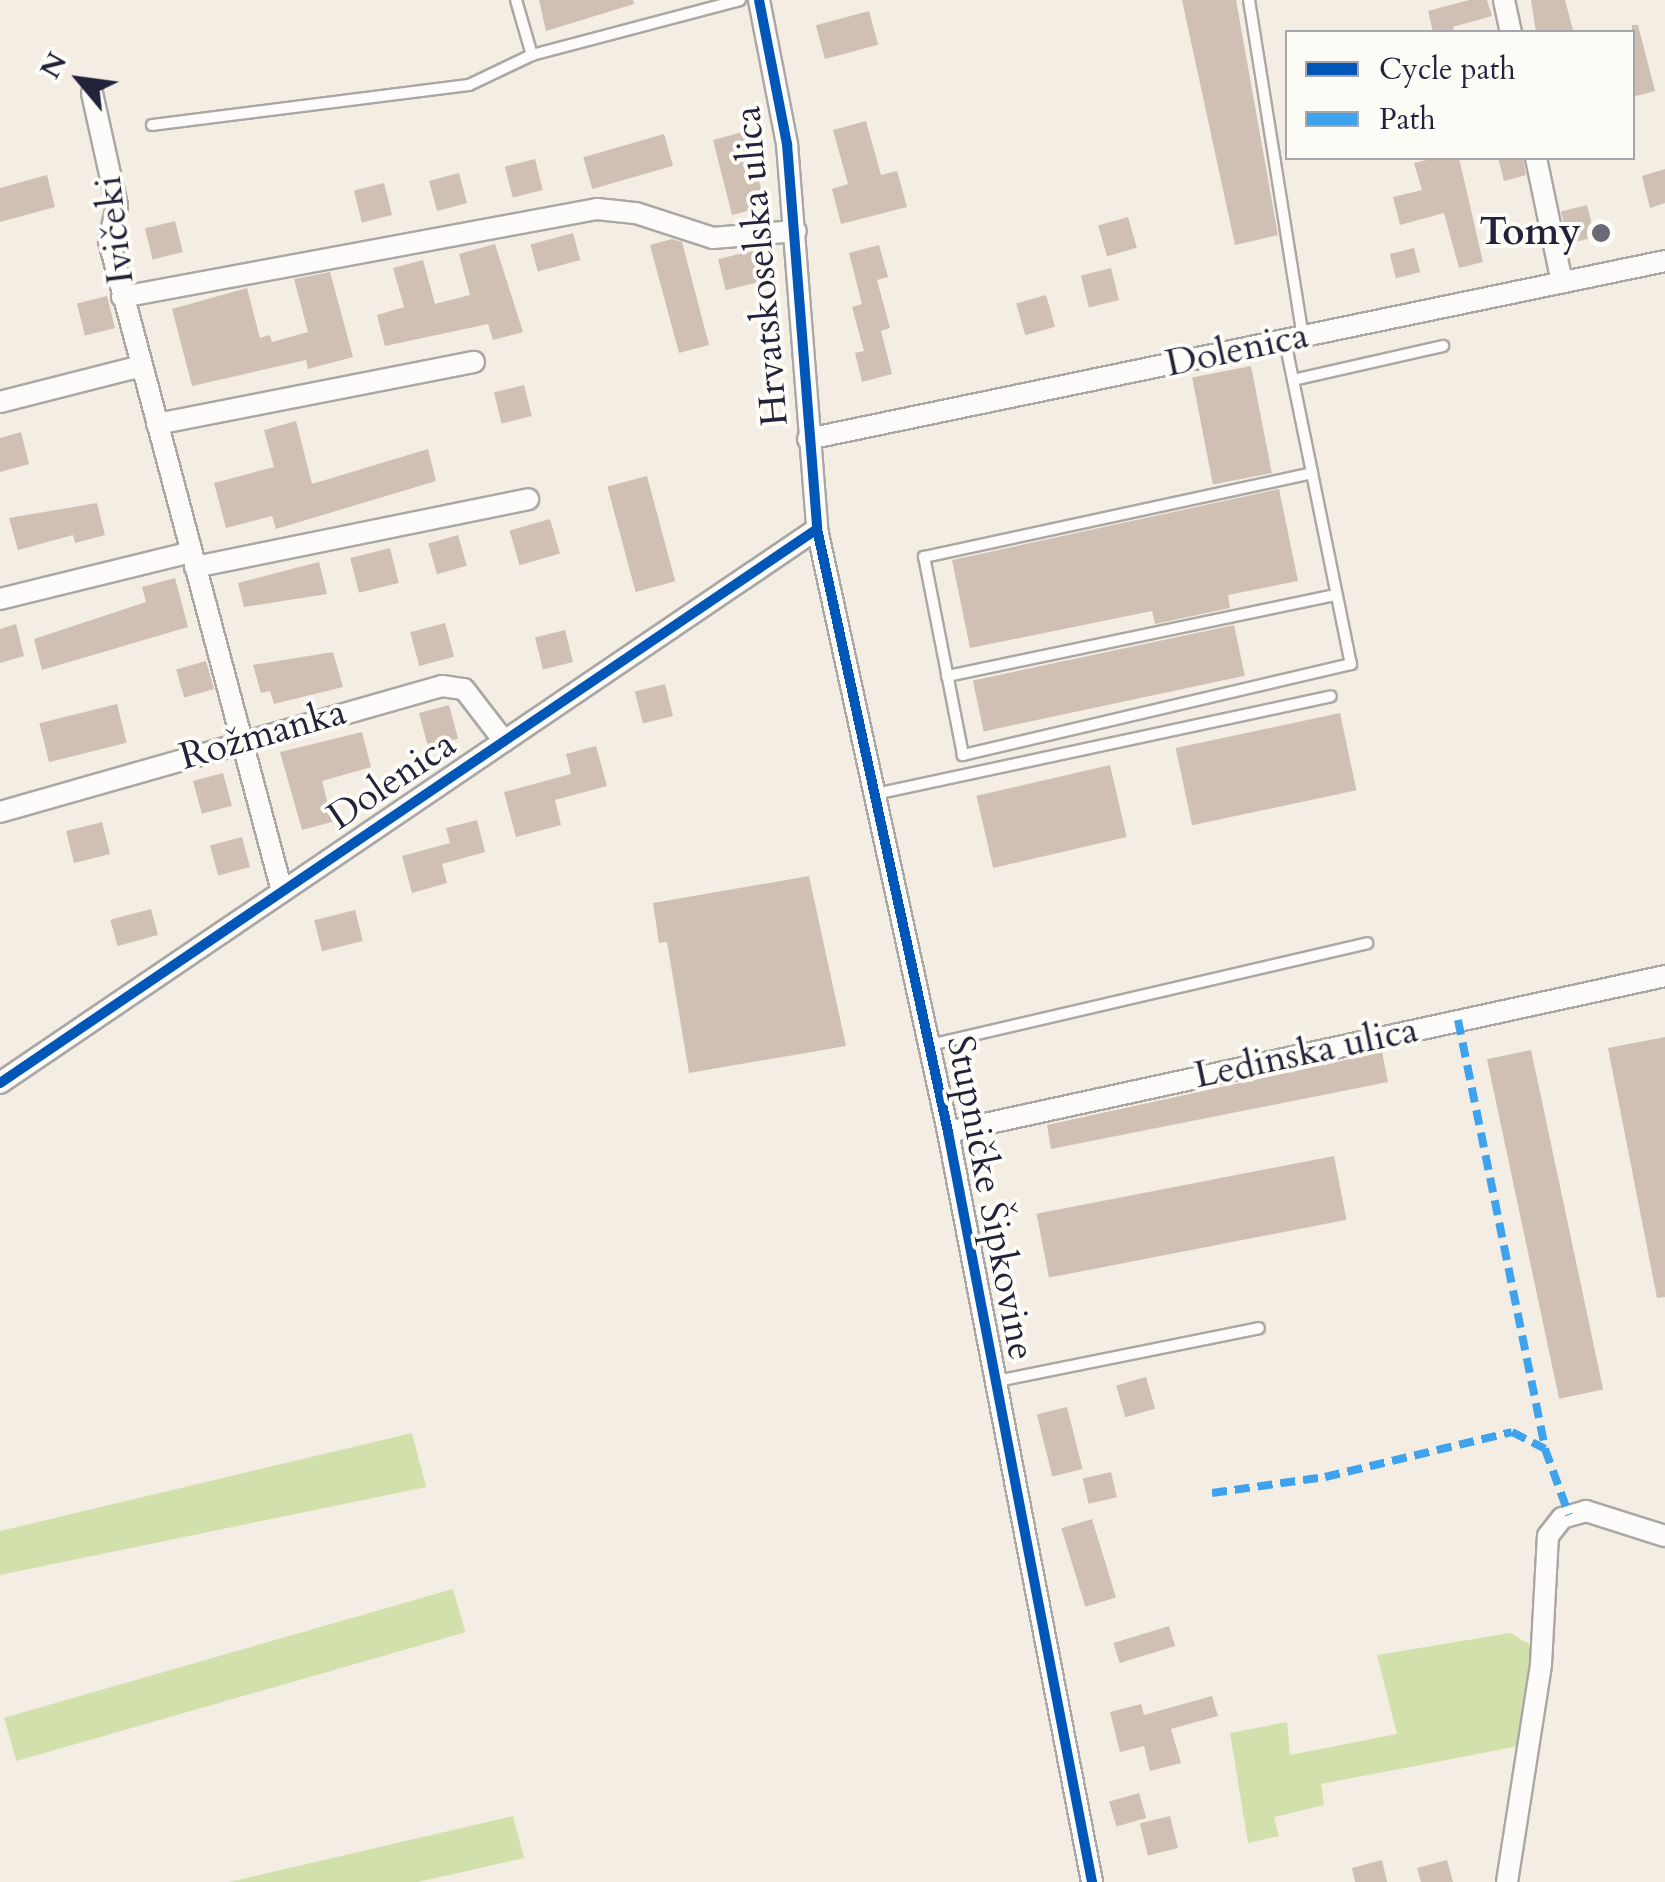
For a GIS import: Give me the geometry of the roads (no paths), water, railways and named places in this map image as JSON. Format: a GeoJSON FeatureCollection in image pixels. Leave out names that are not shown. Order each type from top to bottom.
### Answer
{"type":"FeatureCollection","features":[{"type":"Feature","properties":{"kind":"street","name":"Hrvatskoselska ulica"},"geometry":{"type":"LineString","coordinates":[[759,0],[788,144],[817,529]]}},
{"type":"Feature","properties":{"kind":"street"},"geometry":{"type":"LineString","coordinates":[[1504,0],[1510,30]]}},
{"type":"Feature","properties":{"kind":"street","name":"Ivičeki"},"geometry":{"type":"LineString","coordinates":[[92,93],[117,206],[108,241],[282,891]]}},
{"type":"Feature","properties":{"kind":"street"},"geometry":{"type":"LineString","coordinates":[[1536,160],[1562,282]]}},
{"type":"Feature","properties":{"kind":"street","name":"Hrvatskoselska ulica"},"geometry":{"type":"LineString","coordinates":[[122,298],[597,209],[636,213],[713,238],[796,231]]}},
{"type":"Feature","properties":{"kind":"street","name":"Dolenica"},"geometry":{"type":"LineString","coordinates":[[808,439],[1665,260]]}},
{"type":"Feature","properties":{"kind":"street"},"geometry":{"type":"LineString","coordinates":[[156,424],[474,362]]}},
{"type":"Feature","properties":{"kind":"street"},"geometry":{"type":"LineString","coordinates":[[0,402],[141,366]]}},
{"type":"Feature","properties":{"kind":"street"},"geometry":{"type":"LineString","coordinates":[[0,599],[528,499]]}},
{"type":"Feature","properties":{"kind":"street","name":"Dolenica"},"geometry":{"type":"LineString","coordinates":[[0,1083],[817,529]]}},
{"type":"Feature","properties":{"kind":"street","name":"Stupničke Šipkovine"},"geometry":{"type":"LineString","coordinates":[[817,529],[948,1132],[1092,1882]]}},
{"type":"Feature","properties":{"kind":"street","name":"Rožmanka"},"geometry":{"type":"LineString","coordinates":[[0,812],[241,739],[442,686],[464,689],[504,741]]}},
{"type":"Feature","properties":{"kind":"street","name":"Ledinska ulica"},"geometry":{"type":"LineString","coordinates":[[948,1132],[1665,976]]}},
{"type":"Feature","properties":{"kind":"street"},"geometry":{"type":"LineString","coordinates":[[1507,1882],[1541,1664],[1544,1548],[1553,1528],[1569,1515],[1599,1513],[1665,1536]]}},
{"type":"Feature","properties":{"kind":"lane"},"geometry":{"type":"LineString","coordinates":[[516,0],[532,55]]}},
{"type":"Feature","properties":{"kind":"lane"},"geometry":{"type":"LineString","coordinates":[[152,125],[470,84],[532,55],[740,0]]}},
{"type":"Feature","properties":{"kind":"lane"},"geometry":{"type":"LineString","coordinates":[[1249,0],[1294,338],[1292,380],[1312,474],[1336,595],[1351,664],[963,755],[924,557],[1312,474]]}},
{"type":"Feature","properties":{"kind":"lane"},"geometry":{"type":"LineString","coordinates":[[1292,380],[1443,346]]}},
{"type":"Feature","properties":{"kind":"lane"},"geometry":{"type":"LineString","coordinates":[[947,676],[1336,595]]}},
{"type":"Feature","properties":{"kind":"lane"},"geometry":{"type":"LineString","coordinates":[[874,794],[1330,696]]}},
{"type":"Feature","properties":{"kind":"lane"},"geometry":{"type":"LineString","coordinates":[[929,1045],[1368,943]]}},
{"type":"Feature","properties":{"kind":"lane"},"geometry":{"type":"LineString","coordinates":[[996,1382],[1259,1328]]}},
{"type":"Feature","properties":{"kind":"place","name":"Tomy"},"geometry":{"type":"Point","coordinates":[1601,233]}}]}
